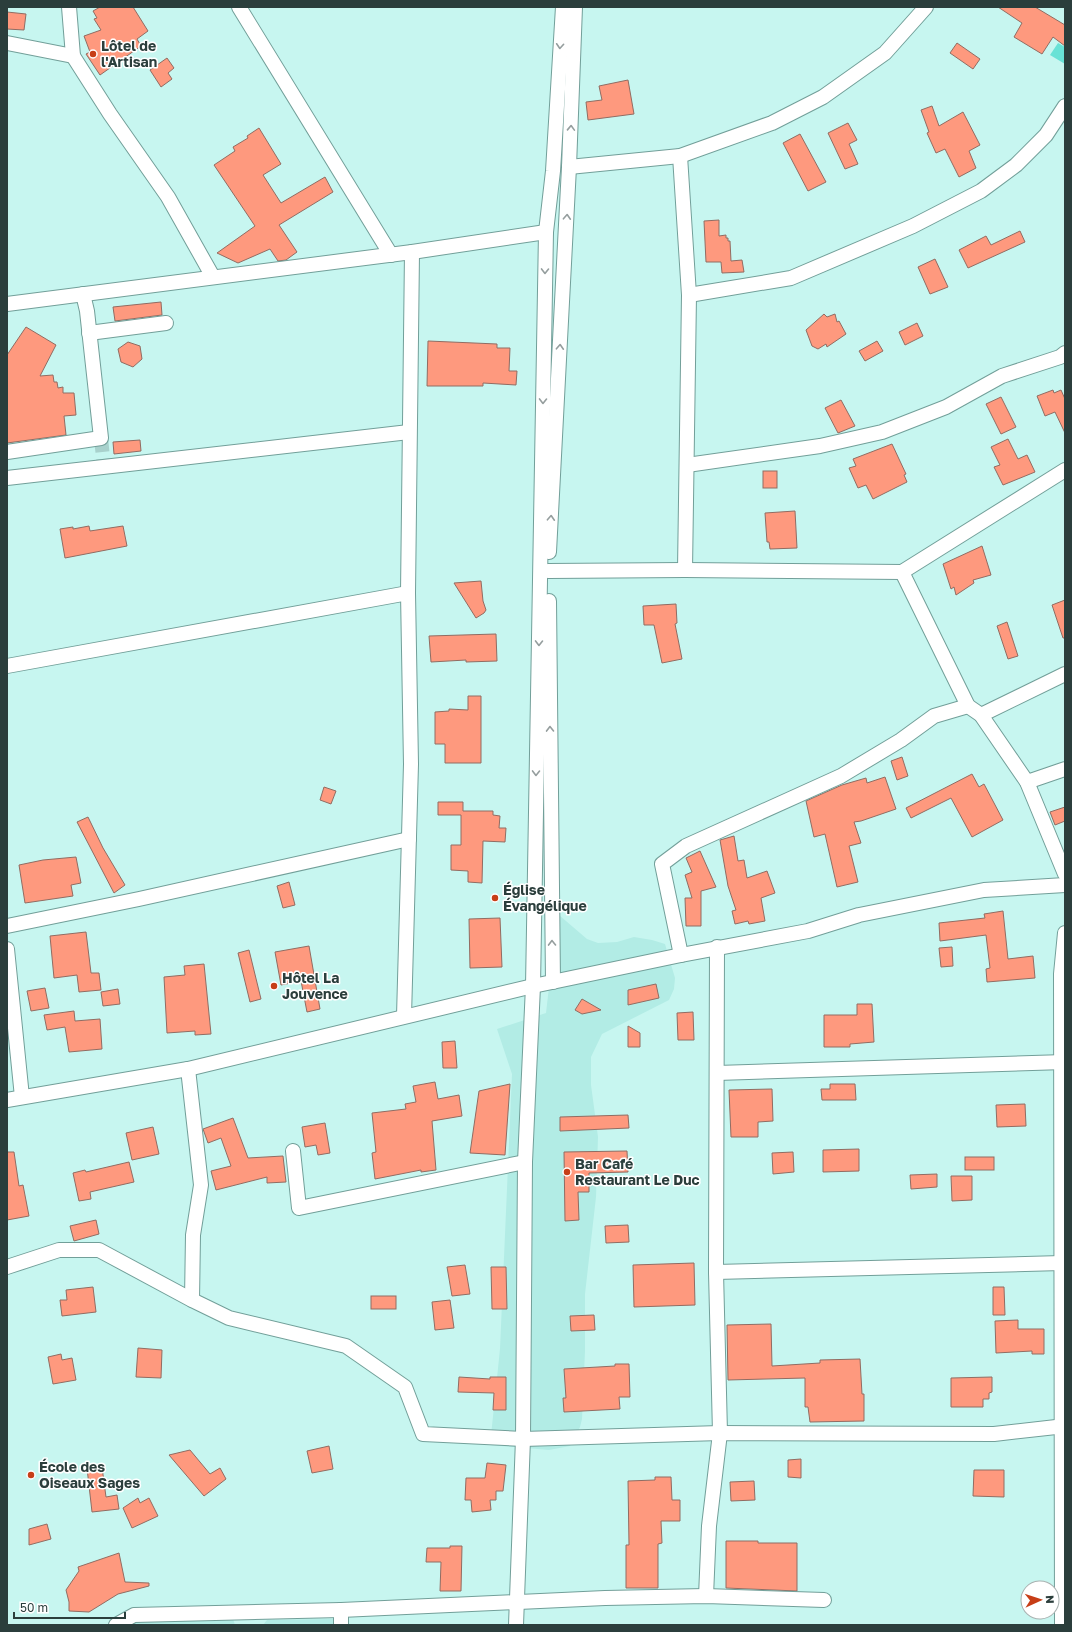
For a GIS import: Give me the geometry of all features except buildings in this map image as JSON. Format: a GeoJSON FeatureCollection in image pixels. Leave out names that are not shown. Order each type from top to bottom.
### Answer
{"type":"FeatureCollection","features":[{"type":"Feature","properties":{"kind":"street"},"geometry":{"type":"LineString","coordinates":[[69,7],[73,56],[110,114],[168,197],[213,277]]}},
{"type":"Feature","properties":{"kind":"street"},"geometry":{"type":"LineString","coordinates":[[239,7],[391,255]]}},
{"type":"Feature","properties":{"kind":"street"},"geometry":{"type":"LineString","coordinates":[[516,1625],[523,1439],[525,1162],[533,986],[546,232],[553,171],[563,7]]}},
{"type":"Feature","properties":{"kind":"street"},"geometry":{"type":"LineString","coordinates":[[553,982],[548,571],[569,167],[575,7]]}},
{"type":"Feature","properties":{"kind":"street"},"geometry":{"type":"LineString","coordinates":[[569,167],[680,156],[772,123],[823,97],[885,53],[926,7]]}},
{"type":"Feature","properties":{"kind":"street"},"geometry":{"type":"LineString","coordinates":[[7,43],[73,56]]}},
{"type":"Feature","properties":{"kind":"street"},"geometry":{"type":"LineString","coordinates":[[689,295],[790,278],[914,226],[981,191],[1016,165],[1046,135],[1065,106]]}},
{"type":"Feature","properties":{"kind":"street"},"geometry":{"type":"LineString","coordinates":[[680,156],[689,295],[685,570]]}},
{"type":"Feature","properties":{"kind":"street"},"geometry":{"type":"LineString","coordinates":[[7,304],[391,255],[546,232]]}},
{"type":"Feature","properties":{"kind":"street"},"geometry":{"type":"LineString","coordinates":[[404,1016],[411,764],[408,593],[412,252]]}},
{"type":"Feature","properties":{"kind":"street"},"geometry":{"type":"LineString","coordinates":[[7,452],[101,438],[90,333],[83,294]]}},
{"type":"Feature","properties":{"kind":"street"},"geometry":{"type":"LineString","coordinates":[[90,333],[166,323]]}},
{"type":"Feature","properties":{"kind":"street"},"geometry":{"type":"LineString","coordinates":[[687,465],[820,446],[882,432],[946,407],[1002,376],[1060,357],[1065,353]]}},
{"type":"Feature","properties":{"kind":"street"},"geometry":{"type":"LineString","coordinates":[[7,478],[409,432]]}},
{"type":"Feature","properties":{"kind":"street"},"geometry":{"type":"LineString","coordinates":[[548,571],[685,570],[902,572],[1065,470]]}},
{"type":"Feature","properties":{"kind":"street"},"geometry":{"type":"LineString","coordinates":[[902,572],[968,706],[981,715],[1027,782],[1065,874]]}},
{"type":"Feature","properties":{"kind":"street"},"geometry":{"type":"LineString","coordinates":[[7,666],[408,593]]}},
{"type":"Feature","properties":{"kind":"street"},"geometry":{"type":"LineString","coordinates":[[981,715],[1065,674]]}},
{"type":"Feature","properties":{"kind":"street"},"geometry":{"type":"LineString","coordinates":[[681,954],[662,864],[686,846],[841,776],[901,740],[934,716],[968,706]]}},
{"type":"Feature","properties":{"kind":"street"},"geometry":{"type":"LineString","coordinates":[[1027,782],[1065,769]]}},
{"type":"Feature","properties":{"kind":"street"},"geometry":{"type":"LineString","coordinates":[[7,926],[139,899],[409,839]]}},
{"type":"Feature","properties":{"kind":"street"},"geometry":{"type":"LineString","coordinates":[[7,1100],[188,1069],[533,986],[681,954],[808,931],[859,915],[984,890],[1065,886]]}},
{"type":"Feature","properties":{"kind":"street"},"geometry":{"type":"LineString","coordinates":[[1062,1625],[1064,1426],[1062,1263],[1063,1062],[1061,974],[1065,933]]}},
{"type":"Feature","properties":{"kind":"street"},"geometry":{"type":"LineString","coordinates":[[706,1596],[708,1526],[720,1433],[716,1272],[717,948]]}},
{"type":"Feature","properties":{"kind":"street"},"geometry":{"type":"LineString","coordinates":[[7,949],[22,1097]]}},
{"type":"Feature","properties":{"kind":"street"},"geometry":{"type":"LineString","coordinates":[[717,1073],[1063,1062]]}},
{"type":"Feature","properties":{"kind":"street"},"geometry":{"type":"LineString","coordinates":[[188,1069],[201,1185],[193,1235],[192,1300]]}},
{"type":"Feature","properties":{"kind":"street"},"geometry":{"type":"LineString","coordinates":[[293,1151],[299,1208],[525,1162]]}},
{"type":"Feature","properties":{"kind":"street"},"geometry":{"type":"LineString","coordinates":[[7,1267],[59,1250],[99,1250],[229,1318],[346,1346],[406,1388],[423,1434],[523,1439],[720,1433],[994,1434],[1064,1426]]}},
{"type":"Feature","properties":{"kind":"street"},"geometry":{"type":"LineString","coordinates":[[716,1272],[1062,1263]]}},
{"type":"Feature","properties":{"kind":"street"},"geometry":{"type":"LineString","coordinates":[[116,1625],[134,1615],[341,1610],[517,1601],[706,1596],[824,1600]]}},
{"type":"Feature","properties":{"kind":"street"},"geometry":{"type":"LineString","coordinates":[[341,1610],[341,1625]]}},
{"type":"Feature","properties":{"kind":"shaded area"},"geometry":{"type":"Polygon","coordinates":[[[1058,43],[1065,47],[1065,64],[1050,55],[1058,43]]]}},
{"type":"Feature","properties":{"kind":"shaded area"},"geometry":{"type":"Polygon","coordinates":[[[559,915],[587,939],[598,943],[617,942],[634,937],[665,944],[675,978],[674,989],[669,1000],[602,1034],[591,1057],[591,1085],[598,1137],[596,1197],[585,1294],[585,1351],[582,1419],[580,1427],[570,1446],[549,1450],[490,1445],[500,1349],[512,1074],[497,1029],[546,1013],[559,915]]]}},
{"type":"Feature","properties":{"kind":"shaded area"},"geometry":{"type":"Polygon","coordinates":[[[233,1619],[235,1625],[127,1625],[136,1620],[233,1619]]]}},
{"type":"Feature","properties":{"kind":"shaded area"},"geometry":{"type":"Polygon","coordinates":[[[333,1619],[333,1625],[263,1625],[267,1620],[333,1619]]]}},
{"type":"Feature","properties":{"kind":"tunnel"},"geometry":{"type":"LineString","coordinates":[[101,438],[104,467]]}},
{"type":"Feature","properties":{"kind":"place","name":"Lôtel de l'Artisan"},"geometry":{"type":"Point","coordinates":[93,54]}},
{"type":"Feature","properties":{"kind":"place","name":"Église Évangélique"},"geometry":{"type":"Point","coordinates":[495,898]}},
{"type":"Feature","properties":{"kind":"place","name":"Hôtel La Jouvence"},"geometry":{"type":"Point","coordinates":[274,986]}},
{"type":"Feature","properties":{"kind":"place","name":"Bar Café Restaurant Le Duc"},"geometry":{"type":"Point","coordinates":[567,1172]}},
{"type":"Feature","properties":{"kind":"place","name":"École des Oiseaux Sages"},"geometry":{"type":"Point","coordinates":[31,1475]}}]}
